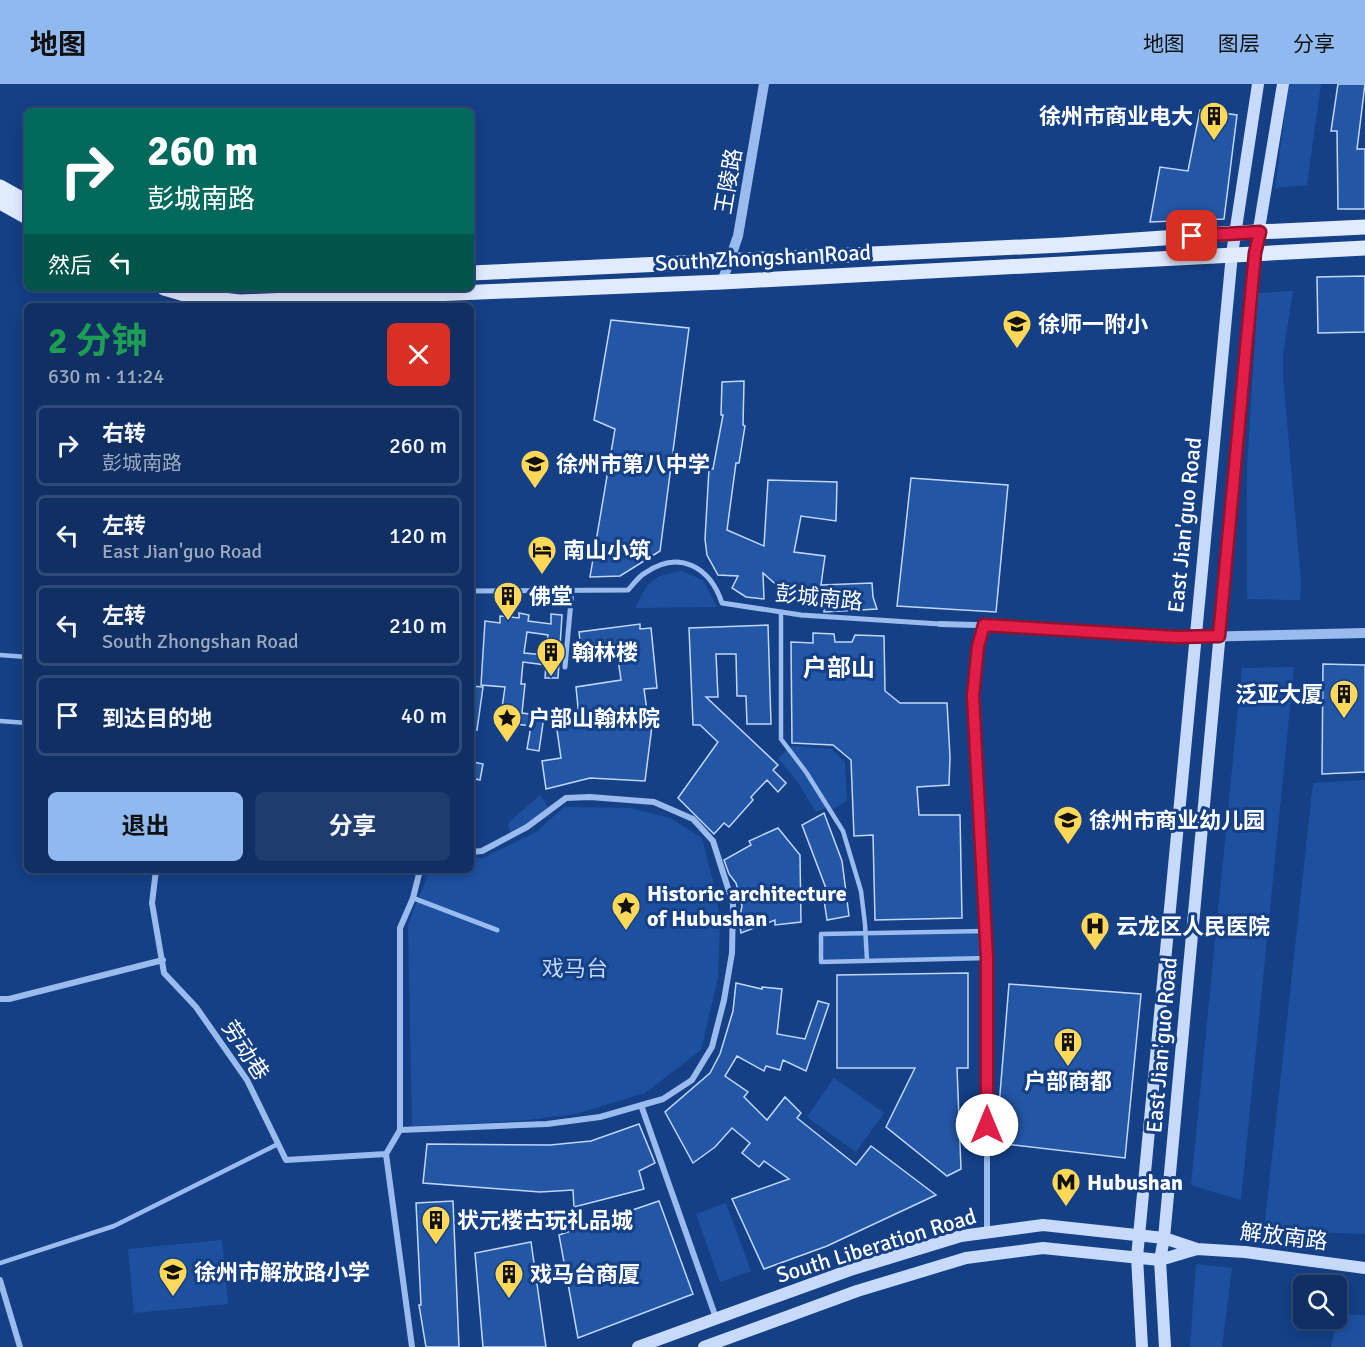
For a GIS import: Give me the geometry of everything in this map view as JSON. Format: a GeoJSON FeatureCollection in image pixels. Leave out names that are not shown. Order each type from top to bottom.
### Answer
{"type":"FeatureCollection","features":[{"type":"Feature","properties":{"kind":"main road","name":"East Jian'guo Road"},"geometry":{"type":"LineString","coordinates":[[1142,1347],[1137,1257],[1139,1235],[1194,637],[1234,244],[1258,84]]}},
{"type":"Feature","properties":{"kind":"main road","name":"East Jian'guo Road"},"geometry":{"type":"LineString","coordinates":[[1165,1347],[1160,1260],[1164,1238],[1257,243],[1282,84]]}},
{"type":"Feature","properties":{"kind":"main road"},"geometry":{"type":"LineString","coordinates":[[0,187],[24,200]]}},
{"type":"Feature","properties":{"kind":"main road"},"geometry":{"type":"LineString","coordinates":[[0,202],[24,215]]}},
{"type":"Feature","properties":{"kind":"main road","name":"South Zhongshan Road"},"geometry":{"type":"LineString","coordinates":[[474,273],[1062,245],[1257,243],[1365,227]]}},
{"type":"Feature","properties":{"kind":"main road","name":"South Zhongshan Road"},"geometry":{"type":"LineString","coordinates":[[174,291],[195,297],[240,302],[440,300],[722,282],[1234,244],[1365,248]]}},
{"type":"Feature","properties":{"kind":"main road","name":"South Liberation Road"},"geometry":{"type":"LineString","coordinates":[[638,1347],[850,1270],[962,1236],[1043,1226],[1164,1238],[1197,1248]]}},
{"type":"Feature","properties":{"kind":"main road","name":"South Liberation Road"},"geometry":{"type":"LineString","coordinates":[[704,1347],[858,1291],[966,1258],[1043,1248],[1160,1260],[1197,1248]]}},
{"type":"Feature","properties":{"kind":"main road","name":"解放南路"},"geometry":{"type":"LineString","coordinates":[[1197,1248],[1365,1268]]}},
{"type":"Feature","properties":{"kind":"street","name":"王陵路"},"geometry":{"type":"LineString","coordinates":[[722,282],[738,236],[764,84]]}},
{"type":"Feature","properties":{"kind":"street","name":"彭城南路"},"geometry":{"type":"LineString","coordinates":[[474,591],[628,590],[644,573],[664,563],[677,561],[691,565],[708,578],[718,592],[722,603],[781,612],[862,620],[1194,637]]}},
{"type":"Feature","properties":{"kind":"street"},"geometry":{"type":"LineString","coordinates":[[565,667],[572,590]]}},
{"type":"Feature","properties":{"kind":"street"},"geometry":{"type":"LineString","coordinates":[[984,625],[978,646],[973,696],[987,958],[987,1232]]}},
{"type":"Feature","properties":{"kind":"street"},"geometry":{"type":"LineString","coordinates":[[1194,637],[1365,633]]}},
{"type":"Feature","properties":{"kind":"street"},"geometry":{"type":"LineString","coordinates":[[400,1130],[547,1124],[600,1117],[663,1099],[692,1080],[712,1047],[724,1000],[732,953],[733,904],[713,841],[693,819],[654,802],[590,796],[566,798],[527,827],[482,851],[474,852]]}},
{"type":"Feature","properties":{"kind":"street","name":"劳动巷"},"geometry":{"type":"LineString","coordinates":[[156,873],[152,903],[164,973],[196,1007],[247,1080],[286,1160],[386,1154]]}},
{"type":"Feature","properties":{"kind":"street"},"geometry":{"type":"LineString","coordinates":[[412,1347],[386,1154],[400,1130],[400,928],[413,898],[419,873]]}},
{"type":"Feature","properties":{"kind":"street"},"geometry":{"type":"LineString","coordinates":[[413,898],[497,930]]}},
{"type":"Feature","properties":{"kind":"street"},"geometry":{"type":"LineString","coordinates":[[0,999],[9,999],[163,960]]}},
{"type":"Feature","properties":{"kind":"street"},"geometry":{"type":"LineString","coordinates":[[641,1105],[717,1318]]}},
{"type":"Feature","properties":{"kind":"street"},"geometry":{"type":"LineString","coordinates":[[0,1280],[20,1347]]}},
{"type":"Feature","properties":{"kind":"lane"},"geometry":{"type":"LineString","coordinates":[[781,612],[781,739],[806,772],[843,831],[861,891],[867,961]]}},
{"type":"Feature","properties":{"kind":"lane"},"geometry":{"type":"LineString","coordinates":[[0,655],[24,657]]}},
{"type":"Feature","properties":{"kind":"lane"},"geometry":{"type":"LineString","coordinates":[[0,721],[24,723]]}},
{"type":"Feature","properties":{"kind":"lane"},"geometry":{"type":"LineString","coordinates":[[986,931],[821,934],[821,962],[987,958]]}},
{"type":"Feature","properties":{"kind":"lane"},"geometry":{"type":"LineString","coordinates":[[0,1263],[114,1226],[278,1144]]}},
{"type":"Feature","properties":{"kind":"green space"},"geometry":{"type":"Polygon","coordinates":[[[1289,84],[1321,84],[1307,185],[1275,188],[1289,84]]]}},
{"type":"Feature","properties":{"kind":"green space"},"geometry":{"type":"Polygon","coordinates":[[[1293,291],[1283,354],[1283,376],[1301,581],[1300,600],[1247,599],[1247,466],[1258,293],[1293,291]]]}},
{"type":"Feature","properties":{"kind":"green space"},"geometry":{"type":"Polygon","coordinates":[[[681,571],[703,580],[717,607],[635,608],[652,581],[663,575],[681,571]]]}},
{"type":"Feature","properties":{"kind":"green space"},"geometry":{"type":"Polygon","coordinates":[[[1294,667],[1241,1200],[1191,1185],[1242,668],[1294,667]]]}},
{"type":"Feature","properties":{"kind":"green space"},"geometry":{"type":"Polygon","coordinates":[[[792,746],[831,749],[845,762],[847,801],[828,812],[825,808],[816,812],[799,784],[778,758],[792,746]]]}},
{"type":"Feature","properties":{"kind":"green space"},"geometry":{"type":"Polygon","coordinates":[[[1365,780],[1365,1234],[1264,1230],[1313,783],[1365,780]]]}},
{"type":"Feature","properties":{"kind":"green space"},"geometry":{"type":"Polygon","coordinates":[[[540,795],[548,807],[529,822],[510,832],[508,823],[540,795]]]}},
{"type":"Feature","properties":{"kind":"green space","name":"戏马台"},"geometry":{"type":"Polygon","coordinates":[[[564,807],[630,808],[670,818],[702,838],[720,920],[718,978],[701,1050],[645,1093],[576,1114],[520,1121],[412,1126],[408,924],[429,873],[474,873],[474,858],[483,858],[536,832],[564,807]]]}},
{"type":"Feature","properties":{"kind":"green space"},"geometry":{"type":"Polygon","coordinates":[[[982,931],[982,958],[821,962],[821,934],[982,931]]]}},
{"type":"Feature","properties":{"kind":"green space"},"geometry":{"type":"Polygon","coordinates":[[[834,1078],[884,1113],[856,1152],[807,1117],[834,1078]]]}},
{"type":"Feature","properties":{"kind":"green space"},"geometry":{"type":"Polygon","coordinates":[[[726,1203],[751,1271],[720,1282],[696,1214],[726,1203]]]}},
{"type":"Feature","properties":{"kind":"green space"},"geometry":{"type":"Polygon","coordinates":[[[222,1240],[228,1304],[134,1313],[128,1249],[222,1240]]]}},
{"type":"Feature","properties":{"kind":"green space"},"geometry":{"type":"Polygon","coordinates":[[[1196,1264],[1232,1268],[1222,1347],[1190,1347],[1196,1264]]]}},
{"type":"Feature","properties":{"kind":"green space"},"geometry":{"type":"Polygon","coordinates":[[[1347,1314],[1365,1315],[1365,1347],[1331,1347],[1334,1329],[1347,1329],[1347,1314]]]}},
{"type":"Feature","properties":{"kind":"building"},"geometry":{"type":"Polygon","coordinates":[[[1338,84],[1365,84],[1357,149],[1365,149],[1365,209],[1338,209],[1337,131],[1331,131],[1338,84]]]}},
{"type":"Feature","properties":{"kind":"building","name":"徐州市商业电大"},"geometry":{"type":"Polygon","coordinates":[[[1200,110],[1237,115],[1224,219],[1150,222],[1160,167],[1188,171],[1200,110]]]}},
{"type":"Feature","properties":{"kind":"building"},"geometry":{"type":"Polygon","coordinates":[[[1365,276],[1365,332],[1318,333],[1317,277],[1365,276]]]}},
{"type":"Feature","properties":{"kind":"building"},"geometry":{"type":"Polygon","coordinates":[[[611,320],[689,328],[660,551],[620,576],[590,577],[615,429],[594,420],[611,320]]]}},
{"type":"Feature","properties":{"kind":"building"},"geometry":{"type":"Polygon","coordinates":[[[744,381],[743,425],[745,426],[739,463],[736,463],[727,530],[764,546],[768,480],[837,482],[836,521],[801,516],[794,552],[825,556],[821,585],[872,583],[877,609],[824,612],[825,595],[781,589],[763,573],[764,599],[746,597],[732,588],[738,576],[718,575],[707,555],[705,539],[709,469],[713,469],[723,415],[721,415],[722,382],[744,381]]]}},
{"type":"Feature","properties":{"kind":"building"},"geometry":{"type":"Polygon","coordinates":[[[911,478],[1008,485],[996,612],[897,606],[911,478]]]}},
{"type":"Feature","properties":{"kind":"building"},"geometry":{"type":"Polygon","coordinates":[[[519,613],[529,615],[528,621],[551,624],[551,614],[562,615],[558,678],[545,678],[546,665],[523,662],[521,684],[525,684],[522,713],[544,716],[539,751],[527,749],[531,726],[500,722],[505,687],[481,685],[485,621],[500,623],[500,616],[519,618],[519,613]],[[527,632],[524,653],[545,655],[548,635],[527,632]]]}},
{"type":"Feature","properties":{"kind":"building"},"geometry":{"type":"Polygon","coordinates":[[[640,624],[640,629],[651,628],[657,688],[644,689],[648,718],[653,718],[645,781],[590,778],[546,789],[542,761],[561,758],[556,723],[579,718],[576,687],[621,680],[616,645],[581,649],[579,632],[640,624]]]}},
{"type":"Feature","properties":{"kind":"building"},"geometry":{"type":"Polygon","coordinates":[[[768,625],[771,724],[747,724],[746,696],[737,696],[736,654],[716,654],[718,697],[706,697],[778,765],[773,770],[786,783],[778,792],[767,780],[729,827],[724,823],[714,834],[678,798],[718,742],[700,725],[693,725],[689,628],[768,625]]]}},
{"type":"Feature","properties":{"kind":"building"},"geometry":{"type":"Polygon","coordinates":[[[813,633],[834,634],[835,642],[852,642],[855,635],[884,636],[885,691],[900,703],[947,703],[949,785],[917,787],[919,815],[960,815],[962,918],[875,920],[873,835],[854,836],[851,760],[833,745],[792,743],[791,642],[813,643],[813,633]]]}},
{"type":"Feature","properties":{"kind":"building","name":"泛亚大厦"},"geometry":{"type":"Polygon","coordinates":[[[1323,664],[1365,665],[1365,772],[1322,774],[1323,664]]]}},
{"type":"Feature","properties":{"kind":"building"},"geometry":{"type":"Polygon","coordinates":[[[474,686],[483,687],[477,730],[474,730],[474,686]]]}},
{"type":"Feature","properties":{"kind":"building"},"geometry":{"type":"Polygon","coordinates":[[[474,762],[483,764],[480,780],[474,779],[474,762]]]}},
{"type":"Feature","properties":{"kind":"building"},"geometry":{"type":"Polygon","coordinates":[[[824,813],[842,861],[849,916],[827,920],[823,893],[827,891],[802,825],[824,813]]]}},
{"type":"Feature","properties":{"kind":"building"},"geometry":{"type":"Polygon","coordinates":[[[778,828],[800,855],[801,922],[775,925],[775,920],[741,933],[739,921],[742,906],[736,883],[729,874],[724,860],[751,845],[749,841],[778,828]]]}},
{"type":"Feature","properties":{"kind":"building"},"geometry":{"type":"Polygon","coordinates":[[[968,973],[968,1068],[957,1068],[961,1169],[947,1176],[886,1127],[915,1068],[837,1068],[837,975],[968,973]]]}},
{"type":"Feature","properties":{"kind":"building"},"geometry":{"type":"Polygon","coordinates":[[[736,983],[762,989],[762,987],[782,989],[777,1034],[805,1039],[818,1001],[829,1004],[806,1071],[783,1060],[780,1070],[766,1066],[764,1071],[737,1056],[725,1076],[748,1092],[744,1097],[767,1120],[785,1097],[801,1113],[797,1118],[856,1165],[871,1146],[936,1195],[827,1246],[764,1269],[732,1199],[789,1179],[764,1161],[759,1167],[742,1153],[750,1143],[732,1128],[715,1147],[693,1163],[665,1112],[710,1073],[720,1054],[733,1011],[736,983]]]}},
{"type":"Feature","properties":{"kind":"building","name":"户部商都"},"geometry":{"type":"Polygon","coordinates":[[[1009,984],[1141,994],[1125,1158],[996,1143],[1009,984]]]}},
{"type":"Feature","properties":{"kind":"building"},"geometry":{"type":"Polygon","coordinates":[[[639,1124],[655,1163],[639,1171],[644,1189],[574,1207],[573,1190],[540,1192],[423,1183],[427,1144],[550,1145],[591,1141],[639,1124]]]}},
{"type":"Feature","properties":{"kind":"building","name":"状元楼古玩礼品城"},"geometry":{"type":"Polygon","coordinates":[[[453,1201],[459,1347],[426,1347],[419,1305],[421,1305],[416,1203],[453,1201]]]}},
{"type":"Feature","properties":{"kind":"building"},"geometry":{"type":"Polygon","coordinates":[[[659,1201],[693,1294],[578,1338],[559,1235],[659,1201]]]}},
{"type":"Feature","properties":{"kind":"building","name":"戏马台商厦"},"geometry":{"type":"Polygon","coordinates":[[[531,1242],[546,1347],[483,1347],[475,1253],[531,1242]]]}},
{"type":"Feature","properties":{"kind":"place","name":"徐州市商业电大"},"geometry":{"type":"Point","coordinates":[1214,142]}},
{"type":"Feature","properties":{"kind":"place","name":"徐师一附小"},"geometry":{"type":"Point","coordinates":[1017,350]}},
{"type":"Feature","properties":{"kind":"place","name":"徐州市第八中学"},"geometry":{"type":"Point","coordinates":[535,490]}},
{"type":"Feature","properties":{"kind":"place","name":"南山小筑"},"geometry":{"type":"Point","coordinates":[542,576]}},
{"type":"Feature","properties":{"kind":"place","name":"佛堂"},"geometry":{"type":"Point","coordinates":[508,622]}},
{"type":"Feature","properties":{"kind":"place","name":"翰林楼"},"geometry":{"type":"Point","coordinates":[551,678]}},
{"type":"Feature","properties":{"kind":"place","name":"泛亚大厦"},"geometry":{"type":"Point","coordinates":[1344,720]}},
{"type":"Feature","properties":{"kind":"place","name":"户部山翰林院"},"geometry":{"type":"Point","coordinates":[507,744]}},
{"type":"Feature","properties":{"kind":"place","name":"徐州市商业幼儿园"},"geometry":{"type":"Point","coordinates":[1068,846]}},
{"type":"Feature","properties":{"kind":"place","name":"Historic architecture of Hubushan"},"geometry":{"type":"Point","coordinates":[626,932]}},
{"type":"Feature","properties":{"kind":"place","name":"云龙区人民医院"},"geometry":{"type":"Point","coordinates":[1095,952]}},
{"type":"Feature","properties":{"kind":"place","name":"户部商都"},"geometry":{"type":"Point","coordinates":[1068,1068]}},
{"type":"Feature","properties":{"kind":"place","name":"Hubushan"},"geometry":{"type":"Point","coordinates":[1066,1208]}},
{"type":"Feature","properties":{"kind":"place","name":"状元楼古玩礼品城"},"geometry":{"type":"Point","coordinates":[436,1246]}},
{"type":"Feature","properties":{"kind":"place","name":"徐州市解放路小学"},"geometry":{"type":"Point","coordinates":[173,1298]}},
{"type":"Feature","properties":{"kind":"place","name":"戏马台商厦"},"geometry":{"type":"Point","coordinates":[509,1300]}},
{"type":"Feature","properties":{"kind":"district","name":"户部山"},"geometry":{"type":"Point","coordinates":[839,668]}},
{"type":"Feature","properties":{"kind":"route"},"geometry":{"type":"LineString","coordinates":[[987,1125],[987,958],[973,696],[978,646],[984,625],[1176,637],[1219,636],[1255,253],[1260,232],[1192,236]]}}]}
